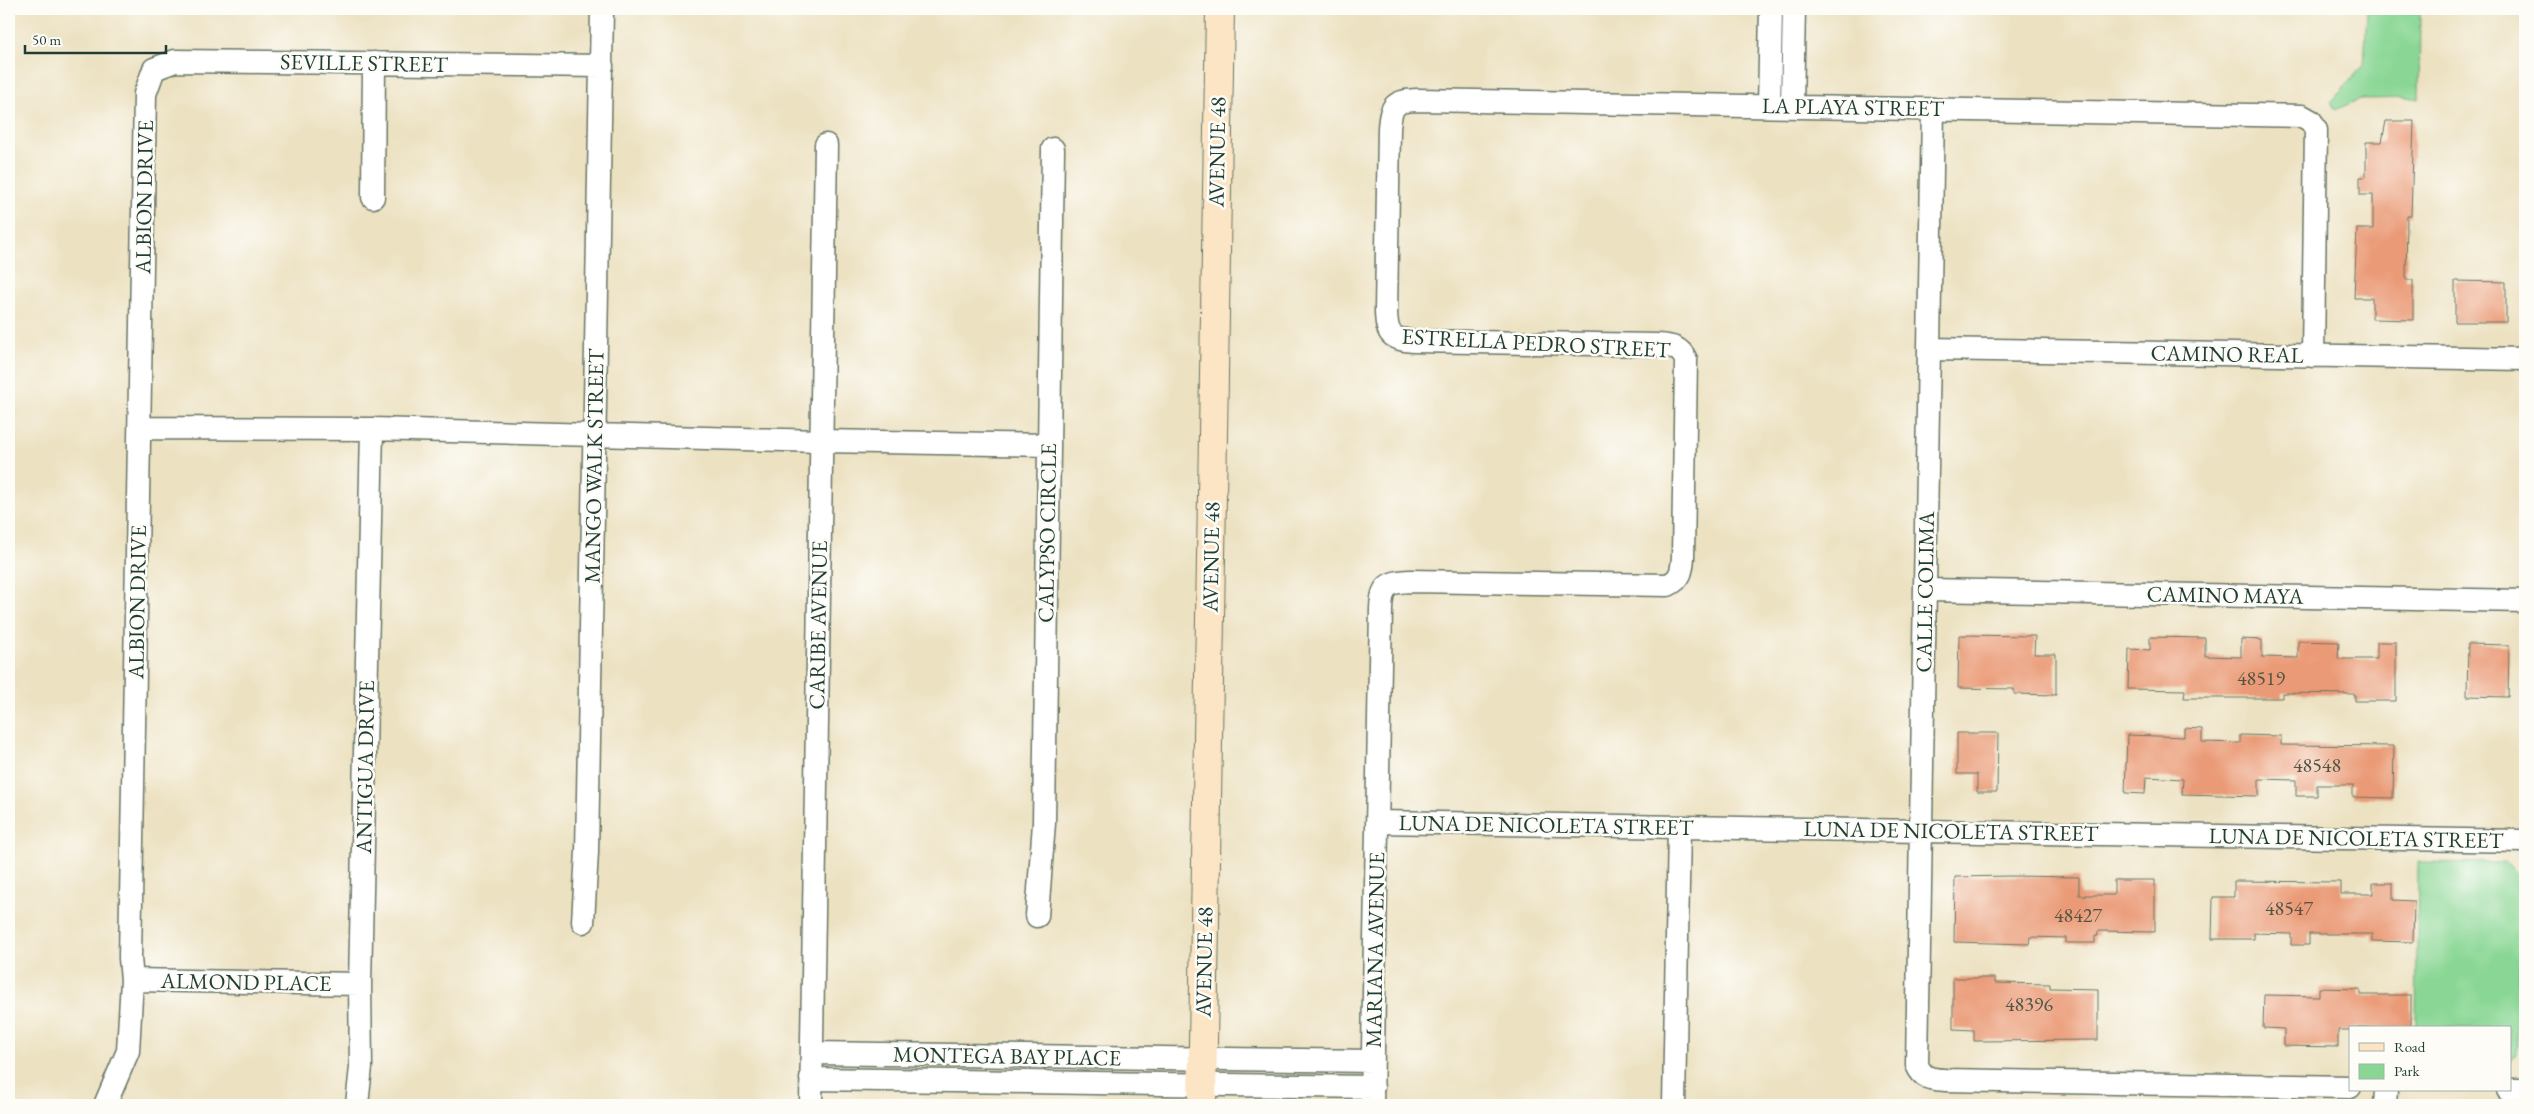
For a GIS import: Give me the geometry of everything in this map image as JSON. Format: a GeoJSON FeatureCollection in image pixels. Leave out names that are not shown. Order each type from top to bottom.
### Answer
{"type":"FeatureCollection","features":[{"type":"Feature","properties":{"kind":"main road","name":"AVENUE 48"},"geometry":{"type":"LineString","coordinates":[[1202,1082],[1220,9]]}},
{"type":"Feature","properties":{"kind":"street","name":"MANGO WALK STREET"},"geometry":{"type":"LineString","coordinates":[[583,922],[588,852],[602,9]]}},
{"type":"Feature","properties":{"kind":"street"},"geometry":{"type":"LineString","coordinates":[[1769,106],[1771,9]]}},
{"type":"Feature","properties":{"kind":"street"},"geometry":{"type":"LineString","coordinates":[[1792,106],[1794,9]]}},
{"type":"Feature","properties":{"kind":"street","name":"SEVILLE STREET"},"geometry":{"type":"LineString","coordinates":[[145,94],[154,69],[175,61],[602,66]]}},
{"type":"Feature","properties":{"kind":"street"},"geometry":{"type":"LineString","coordinates":[[373,197],[374,63]]}},
{"type":"Feature","properties":{"kind":"street","name":"ALBION DRIVE"},"geometry":{"type":"LineString","coordinates":[[105,1105],[128,1050],[132,980],[130,948],[141,428],[145,94]]}},
{"type":"Feature","properties":{"kind":"street","name":"LA PLAYA STREET"},"geometry":{"type":"LineString","coordinates":[[1391,335],[1386,326],[1390,114],[1395,105],[1404,101],[2288,115],[2302,116],[2311,121],[2316,130],[2313,356]]}},
{"type":"Feature","properties":{"kind":"street","name":"CALLE COLIMA"},"geometry":{"type":"LineString","coordinates":[[1933,109],[1917,1065],[1922,1075],[1931,1079],[1945,1080],[2349,1088]]}},
{"type":"Feature","properties":{"kind":"street","name":"CARIBE AVENUE"},"geometry":{"type":"LineString","coordinates":[[811,1105],[826,145]]}},
{"type":"Feature","properties":{"kind":"street","name":"CALYPSO CIRCLE"},"geometry":{"type":"LineString","coordinates":[[1037,916],[1044,824],[1053,149]]}},
{"type":"Feature","properties":{"kind":"street","name":"ESTRELLA PEDRO STREET"},"geometry":{"type":"LineString","coordinates":[[1387,586],[1396,582],[1410,581],[1668,585],[1678,580],[1682,571],[1683,557],[1686,374],[1686,360],[1682,351],[1673,346],[1414,341],[1400,340],[1391,335]]}},
{"type":"Feature","properties":{"kind":"street","name":"CAMINO REAL"},"geometry":{"type":"LineString","coordinates":[[1929,350],[2525,359]]}},
{"type":"Feature","properties":{"kind":"street"},"geometry":{"type":"LineString","coordinates":[[141,428],[372,429],[1048,445]]}},
{"type":"Feature","properties":{"kind":"street","name":"ANTIGUA DRIVE"},"geometry":{"type":"LineString","coordinates":[[357,1105],[361,1067],[360,984],[372,429]]}},
{"type":"Feature","properties":{"kind":"street","name":"MARIANA AVENUE"},"geometry":{"type":"LineString","coordinates":[[1372,1096],[1381,609],[1382,596],[1387,586]]}},
{"type":"Feature","properties":{"kind":"street","name":"CAMINO MAYA"},"geometry":{"type":"LineString","coordinates":[[1925,590],[2525,600]]}},
{"type":"Feature","properties":{"kind":"street","name":"LUNA DE NICOLETA STREET"},"geometry":{"type":"LineString","coordinates":[[1377,822],[2525,841]]}},
{"type":"Feature","properties":{"kind":"street"},"geometry":{"type":"LineString","coordinates":[[1674,1105],[1679,827]]}},
{"type":"Feature","properties":{"kind":"street","name":"ALMOND PLACE"},"geometry":{"type":"LineString","coordinates":[[132,980],[360,984]]}},
{"type":"Feature","properties":{"kind":"street","name":"MONTEGA BAY PLACE"},"geometry":{"type":"LineString","coordinates":[[812,1053],[1146,1059],[1202,1082]]}},
{"type":"Feature","properties":{"kind":"street"},"geometry":{"type":"LineString","coordinates":[[1202,1082],[1373,1061]]}},
{"type":"Feature","properties":{"kind":"street","name":"MONTEGA BAY PLACE"},"geometry":{"type":"LineString","coordinates":[[811,1079],[1154,1085],[1202,1082]]}},
{"type":"Feature","properties":{"kind":"street"},"geometry":{"type":"LineString","coordinates":[[1202,1082],[1372,1096]]}},
{"type":"Feature","properties":{"kind":"street"},"geometry":{"type":"LineString","coordinates":[[2512,1090],[2525,1090]]}},
{"type":"Feature","properties":{"kind":"street"},"geometry":{"type":"LineString","coordinates":[[2385,1105],[2386,1092]]}},
{"type":"Feature","properties":{"kind":"green space"},"geometry":{"type":"Polygon","coordinates":[[[2367,11],[2420,13],[2419,98],[2360,99],[2335,110],[2331,101],[2364,65],[2367,11]]]}},
{"type":"Feature","properties":{"kind":"green space"},"geometry":{"type":"Polygon","coordinates":[[[2418,862],[2506,863],[2521,879],[2516,1055],[2512,1060],[2512,1026],[2416,1026],[2418,862]]]}},
{"type":"Feature","properties":{"kind":"building"},"geometry":{"type":"Polygon","coordinates":[[[2386,121],[2414,121],[2411,216],[2407,216],[2406,280],[2413,280],[2413,320],[2372,319],[2372,298],[2354,298],[2357,229],[2373,229],[2373,195],[2360,195],[2360,177],[2366,177],[2366,142],[2382,142],[2386,121]]]}},
{"type":"Feature","properties":{"kind":"building"},"geometry":{"type":"Polygon","coordinates":[[[2455,281],[2506,282],[2506,322],[2455,322],[2455,281]]]}},
{"type":"Feature","properties":{"kind":"building"},"geometry":{"type":"Polygon","coordinates":[[[1959,635],[2035,636],[2034,654],[2056,654],[2056,695],[2014,694],[2014,689],[1958,688],[1959,635]]]}},
{"type":"Feature","properties":{"kind":"building"},"geometry":{"type":"Polygon","coordinates":[[[2150,637],[2205,638],[2205,656],[2241,657],[2241,639],[2262,640],[2262,657],[2298,658],[2298,641],[2339,642],[2338,659],[2377,659],[2377,642],[2396,642],[2396,701],[2355,701],[2355,694],[2282,693],[2282,698],[2184,698],[2185,690],[2128,689],[2129,649],[2150,650],[2150,637]]]}},
{"type":"Feature","properties":{"kind":"building"},"geometry":{"type":"Polygon","coordinates":[[[2468,644],[2509,645],[2508,697],[2467,696],[2468,644]]]}},
{"type":"Feature","properties":{"kind":"building"},"geometry":{"type":"Polygon","coordinates":[[[2184,728],[2202,729],[2202,742],[2240,743],[2240,735],[2281,736],[2281,745],[2394,746],[2393,798],[2353,797],[2353,785],[2317,785],[2317,796],[2296,796],[2296,780],[2259,779],[2259,796],[2182,794],[2183,779],[2146,777],[2145,794],[2125,793],[2127,735],[2184,737],[2184,728]]]}},
{"type":"Feature","properties":{"kind":"building"},"geometry":{"type":"Polygon","coordinates":[[[1957,733],[1998,733],[1997,792],[1977,792],[1977,774],[1957,774],[1957,733]]]}},
{"type":"Feature","properties":{"kind":"building"},"geometry":{"type":"Polygon","coordinates":[[[1955,877],[2079,877],[2079,895],[2114,895],[2114,880],[2155,880],[2155,932],[2098,931],[2098,936],[2095,936],[2095,943],[2066,943],[2066,938],[2030,937],[2029,944],[1954,942],[1955,877]]]}},
{"type":"Feature","properties":{"kind":"building"},"geometry":{"type":"Polygon","coordinates":[[[2234,881],[2341,882],[2341,894],[2373,894],[2373,883],[2393,883],[2393,900],[2414,901],[2413,942],[2372,941],[2372,934],[2309,934],[2309,945],[2291,945],[2291,934],[2254,933],[2254,939],[2212,939],[2213,897],[2234,897],[2234,881]]]}},
{"type":"Feature","properties":{"kind":"building"},"geometry":{"type":"Polygon","coordinates":[[[1953,978],[1995,978],[1995,983],[2050,984],[2050,988],[2098,989],[2098,1040],[1974,1041],[1974,1030],[1953,1029],[1953,978]]]}},
{"type":"Feature","properties":{"kind":"building"},"geometry":{"type":"Polygon","coordinates":[[[2319,988],[2360,989],[2360,995],[2411,995],[2411,1026],[2349,1026],[2349,1030],[2338,1030],[2338,1047],[2284,1046],[2284,1029],[2263,1028],[2264,995],[2319,996],[2319,988]]]}}]}
